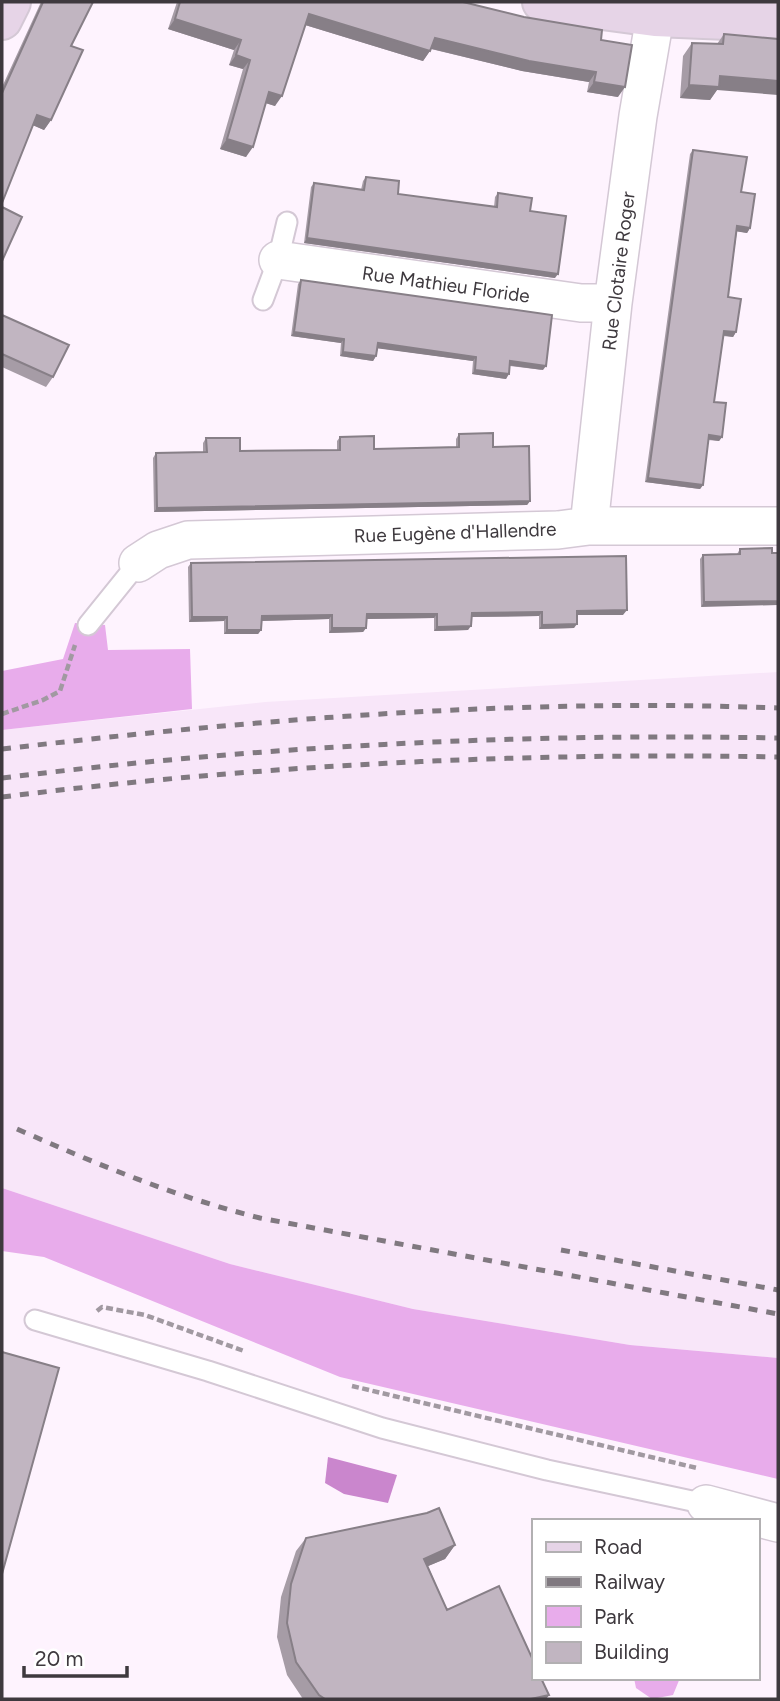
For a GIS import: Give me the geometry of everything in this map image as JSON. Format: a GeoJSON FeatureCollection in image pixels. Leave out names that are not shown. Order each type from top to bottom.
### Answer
{"type":"FeatureCollection","features":[{"type":"Feature","properties":{"kind":"street"},"geometry":{"type":"LineString","coordinates":[[2,20],[10,2]]}},
{"type":"Feature","properties":{"kind":"street"},"geometry":{"type":"LineString","coordinates":[[541,2],[655,17],[778,22]]}},
{"type":"Feature","properties":{"kind":"street","name":"Rue Clotaire Roger"},"geometry":{"type":"LineString","coordinates":[[589,526],[613,303],[638,116],[655,17]]}},
{"type":"Feature","properties":{"kind":"street","name":"Rue Mathieu Floride"},"geometry":{"type":"LineString","coordinates":[[278,260],[581,303],[613,303]]}},
{"type":"Feature","properties":{"kind":"street","name":"Rue Eugène d'Hallendre"},"geometry":{"type":"LineString","coordinates":[[138,564],[158,550],[188,540],[558,530],[589,526],[778,526]]}},
{"type":"Feature","properties":{"kind":"street"},"geometry":{"type":"LineString","coordinates":[[704,1487],[778,1523]]}},
{"type":"Feature","properties":{"kind":"lane"},"geometry":{"type":"LineString","coordinates":[[263,300],[278,260],[286,222]]}},
{"type":"Feature","properties":{"kind":"lane"},"geometry":{"type":"LineString","coordinates":[[88,625],[138,564]]}},
{"type":"Feature","properties":{"kind":"lane"},"geometry":{"type":"LineString","coordinates":[[35,1320],[208,1371],[382,1428],[547,1470],[704,1487]]}},
{"type":"Feature","properties":{"kind":"path"},"geometry":{"type":"LineString","coordinates":[[2,714],[60,691],[76,640],[88,625]]}},
{"type":"Feature","properties":{"kind":"path"},"geometry":{"type":"LineString","coordinates":[[71,1331],[103,1307],[145,1315],[255,1355]]}},
{"type":"Feature","properties":{"kind":"path"},"geometry":{"type":"LineString","coordinates":[[350,1386],[704,1487]]}},
{"type":"Feature","properties":{"kind":"shaded area"},"geometry":{"type":"Polygon","coordinates":[[[778,672],[778,1358],[630,1345],[413,1309],[230,1264],[2,1188],[2,730],[265,702],[778,672]]]}},
{"type":"Feature","properties":{"kind":"shaded area"},"geometry":{"type":"Polygon","coordinates":[[[328,1457],[397,1475],[388,1503],[344,1494],[325,1483],[328,1457]]]}},
{"type":"Feature","properties":{"kind":"green space"},"geometry":{"type":"Polygon","coordinates":[[[75,623],[105,625],[108,650],[190,649],[192,709],[2,730],[2,671],[63,659],[75,623]]]}},
{"type":"Feature","properties":{"kind":"green space"},"geometry":{"type":"Polygon","coordinates":[[[2,1188],[230,1264],[413,1309],[630,1345],[778,1358],[778,1479],[340,1377],[44,1257],[2,1251],[2,1188]]]}},
{"type":"Feature","properties":{"kind":"green space"},"geometry":{"type":"Polygon","coordinates":[[[634,1680],[679,1680],[673,1695],[652,1699],[636,1688],[634,1680]]]}},
{"type":"Feature","properties":{"kind":"building"},"geometry":{"type":"Polygon","coordinates":[[[43,2],[93,2],[71,46],[83,50],[51,120],[37,115],[2,203],[2,93],[43,2]]]}},
{"type":"Feature","properties":{"kind":"building"},"geometry":{"type":"Polygon","coordinates":[[[180,2],[463,2],[524,17],[602,30],[601,40],[632,45],[625,87],[594,82],[596,72],[529,61],[435,38],[430,51],[309,14],[282,96],[269,92],[253,147],[227,139],[250,60],[236,55],[241,40],[175,19],[180,2]]]}},
{"type":"Feature","properties":{"kind":"building"},"geometry":{"type":"Polygon","coordinates":[[[724,34],[778,39],[778,81],[720,76],[719,87],[689,85],[692,43],[723,44],[724,34]]]}},
{"type":"Feature","properties":{"kind":"building"},"geometry":{"type":"Polygon","coordinates":[[[693,150],[747,157],[741,192],[755,194],[750,228],[737,226],[728,297],[741,299],[736,332],[724,331],[714,402],[726,403],[722,437],[709,435],[703,485],[648,478],[693,150]]]}},
{"type":"Feature","properties":{"kind":"building"},"geometry":{"type":"Polygon","coordinates":[[[366,177],[399,181],[398,194],[497,207],[498,193],[532,198],[530,211],[566,216],[558,274],[307,238],[314,183],[364,190],[366,177]]]}},
{"type":"Feature","properties":{"kind":"building"},"geometry":{"type":"Polygon","coordinates":[[[2,207],[22,217],[2,261],[2,207]]]}},
{"type":"Feature","properties":{"kind":"building"},"geometry":{"type":"Polygon","coordinates":[[[301,280],[552,315],[546,366],[510,361],[509,374],[475,370],[476,357],[378,343],[376,356],[343,352],[344,339],[294,332],[301,280]]]}},
{"type":"Feature","properties":{"kind":"building"},"geometry":{"type":"Polygon","coordinates":[[[2,315],[69,345],[53,377],[2,354],[2,315]]]}},
{"type":"Feature","properties":{"kind":"building"},"geometry":{"type":"Polygon","coordinates":[[[493,433],[493,447],[529,446],[530,501],[157,508],[156,453],[207,452],[206,438],[240,438],[240,451],[340,450],[340,437],[374,436],[374,449],[459,447],[459,434],[493,433]]]}},
{"type":"Feature","properties":{"kind":"building"},"geometry":{"type":"Polygon","coordinates":[[[772,548],[772,553],[778,553],[778,601],[704,602],[703,555],[740,554],[740,549],[772,548]]]}},
{"type":"Feature","properties":{"kind":"building"},"geometry":{"type":"Polygon","coordinates":[[[626,556],[627,610],[577,611],[577,624],[542,625],[542,612],[472,613],[471,626],[437,627],[437,614],[367,614],[366,628],[332,628],[332,615],[262,616],[261,630],[227,630],[227,617],[192,617],[191,563],[626,556]]]}},
{"type":"Feature","properties":{"kind":"building"},"geometry":{"type":"Polygon","coordinates":[[[2,1352],[59,1368],[2,1574],[2,1352]]]}},
{"type":"Feature","properties":{"kind":"building"},"geometry":{"type":"Polygon","coordinates":[[[439,1508],[455,1545],[424,1559],[447,1610],[499,1586],[532,1658],[532,1680],[542,1680],[549,1695],[531,1699],[325,1699],[319,1695],[296,1662],[287,1623],[291,1584],[306,1538],[427,1513],[439,1508]]]}},
{"type":"Feature","properties":{"kind":"railway"},"geometry":{"type":"LineString","coordinates":[[2,749],[389,713],[584,706],[778,708]]}},
{"type":"Feature","properties":{"kind":"railway"},"geometry":{"type":"LineString","coordinates":[[2,778],[196,758],[389,744],[583,738],[778,738]]}},
{"type":"Feature","properties":{"kind":"railway"},"geometry":{"type":"LineString","coordinates":[[2,797],[195,777],[389,763],[584,757],[778,757]]}},
{"type":"Feature","properties":{"kind":"railway"},"geometry":{"type":"LineString","coordinates":[[17,1129],[137,1179],[260,1218],[778,1314]]}},
{"type":"Feature","properties":{"kind":"railway"},"geometry":{"type":"LineString","coordinates":[[561,1250],[778,1290]]}}]}
